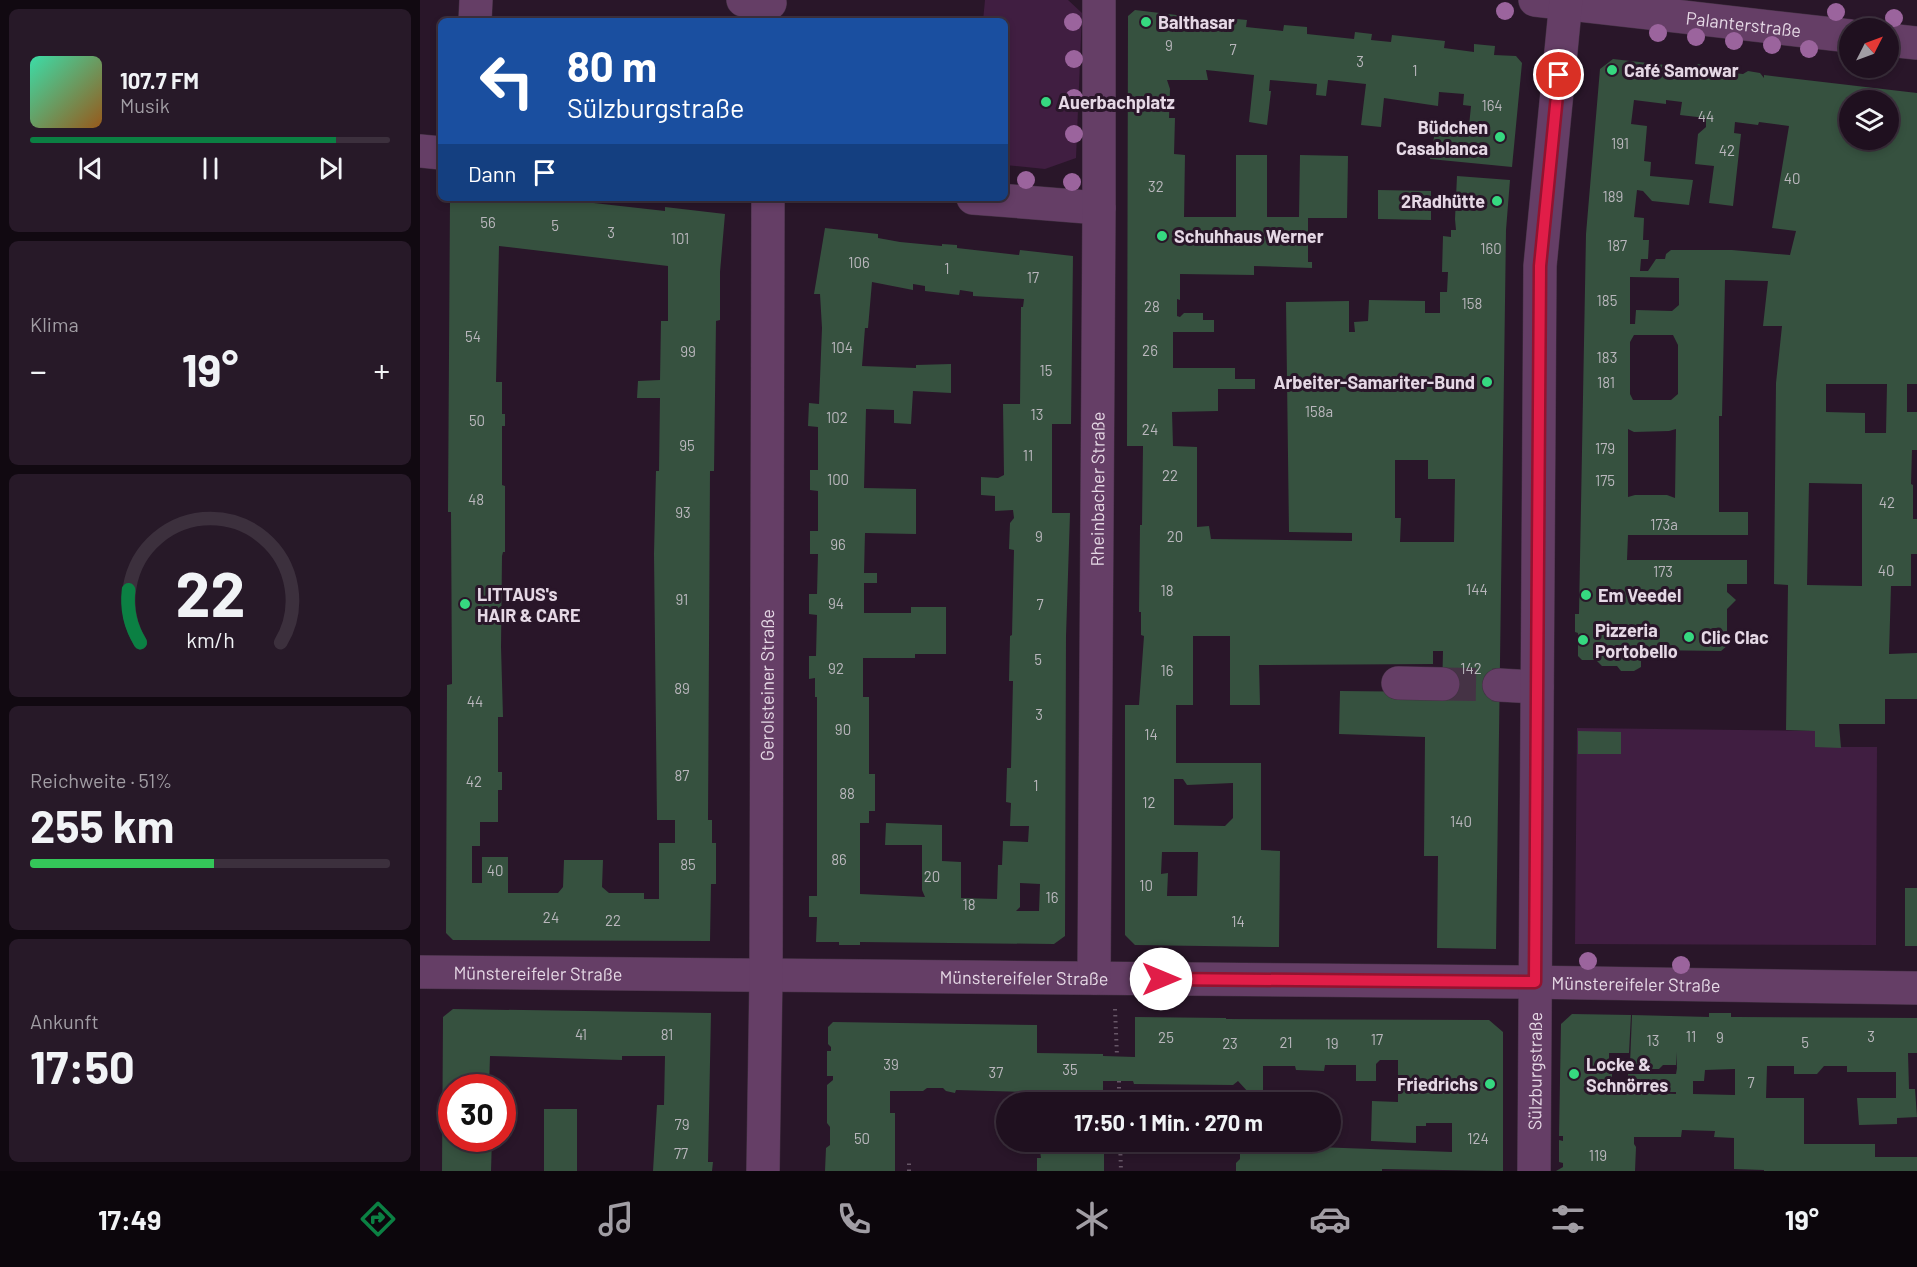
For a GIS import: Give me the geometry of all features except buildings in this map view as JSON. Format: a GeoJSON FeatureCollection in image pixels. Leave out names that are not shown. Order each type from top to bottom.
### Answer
{"type":"FeatureCollection","features":[{"type":"Feature","properties":{"kind":"street"},"geometry":{"type":"LineString","coordinates":[[475,18],[476,0]]}},
{"type":"Feature","properties":{"kind":"street","name":"Rheinbacher Straße"},"geometry":{"type":"LineString","coordinates":[[1099,0],[1103,978]]}},
{"type":"Feature","properties":{"kind":"street","name":"Palanterstraße"},"geometry":{"type":"LineString","coordinates":[[1556,1],[1839,35]]}},
{"type":"Feature","properties":{"kind":"street","name":"Sülzburgstraße"},"geometry":{"type":"LineString","coordinates":[[1534,1171],[1540,266],[1556,1]]}},
{"type":"Feature","properties":{"kind":"street"},"geometry":{"type":"LineString","coordinates":[[1899,41],[1917,43]]}},
{"type":"Feature","properties":{"kind":"street"},"geometry":{"type":"LineString","coordinates":[[420,151],[438,153]]}},
{"type":"Feature","properties":{"kind":"street","name":"Gerolsteiner Straße"},"geometry":{"type":"LineString","coordinates":[[763,1171],[766,975],[768,201]]}},
{"type":"Feature","properties":{"kind":"street"},"geometry":{"type":"LineString","coordinates":[[1008,201],[1100,208]]}},
{"type":"Feature","properties":{"kind":"street"},"geometry":{"type":"LineString","coordinates":[[1398,683],[1443,684]]}},
{"type":"Feature","properties":{"kind":"street"},"geometry":{"type":"LineString","coordinates":[[1499,685],[1537,687]]}},
{"type":"Feature","properties":{"kind":"street","name":"Münstereifeler Straße"},"geometry":{"type":"LineString","coordinates":[[420,972],[1535,982],[1917,988]]}},
{"type":"Feature","properties":{"kind":"path"},"geometry":{"type":"LineString","coordinates":[[1103,978],[1117,1056]]}},
{"type":"Feature","properties":{"kind":"path"},"geometry":{"type":"LineString","coordinates":[[1119,1081],[1119,1092]]}},
{"type":"Feature","properties":{"kind":"path"},"geometry":{"type":"LineString","coordinates":[[1120,1152],[1121,1171]]}},
{"type":"Feature","properties":{"kind":"path"},"geometry":{"type":"LineString","coordinates":[[909,1163],[909,1171]]}},
{"type":"Feature","properties":{"kind":"shaded area"},"geometry":{"type":"Polygon","coordinates":[[[985,0],[1068,0],[1082,13],[1076,158],[1045,169],[1008,165],[1008,18],[983,18],[985,0]]]}},
{"type":"Feature","properties":{"kind":"shaded area"},"geometry":{"type":"Polygon","coordinates":[[[1577,728],[1815,731],[1815,747],[1877,747],[1876,945],[1575,944],[1577,728]]]}},
{"type":"Feature","properties":{"kind":"tunnel"},"geometry":{"type":"LineString","coordinates":[[1443,684],[1499,685]]}},
{"type":"Feature","properties":{"kind":"place","name":"Balthasar"},"geometry":{"type":"Point","coordinates":[1146,22]}},
{"type":"Feature","properties":{"kind":"place","name":"Café Samowar"},"geometry":{"type":"Point","coordinates":[1612,70]}},
{"type":"Feature","properties":{"kind":"place","name":"Auerbachplatz"},"geometry":{"type":"Point","coordinates":[1046,102]}},
{"type":"Feature","properties":{"kind":"place","name":"Büdchen Casablanca"},"geometry":{"type":"Point","coordinates":[1500,137]}},
{"type":"Feature","properties":{"kind":"place","name":"2Radhütte"},"geometry":{"type":"Point","coordinates":[1497,201]}},
{"type":"Feature","properties":{"kind":"place","name":"Schuhhaus Werner"},"geometry":{"type":"Point","coordinates":[1162,236]}},
{"type":"Feature","properties":{"kind":"place","name":"Arbeiter-Samariter-Bund"},"geometry":{"type":"Point","coordinates":[1487,382]}},
{"type":"Feature","properties":{"kind":"place","name":"Em Veedel"},"geometry":{"type":"Point","coordinates":[1586,595]}},
{"type":"Feature","properties":{"kind":"place","name":"LITTAUS's HAIR & CARE"},"geometry":{"type":"Point","coordinates":[465,604]}},
{"type":"Feature","properties":{"kind":"place","name":"Clic Clac"},"geometry":{"type":"Point","coordinates":[1689,637]}},
{"type":"Feature","properties":{"kind":"place","name":"Pizzeria Portobello"},"geometry":{"type":"Point","coordinates":[1583,640]}},
{"type":"Feature","properties":{"kind":"place","name":"Locke & Schnörres"},"geometry":{"type":"Point","coordinates":[1574,1074]}},
{"type":"Feature","properties":{"kind":"place","name":"Friedrichs"},"geometry":{"type":"Point","coordinates":[1490,1084]}},
{"type":"Feature","properties":{"kind":"route"},"geometry":{"type":"LineString","coordinates":[[1161,979],[1535,982],[1540,266],[1559,75]]}}]}
